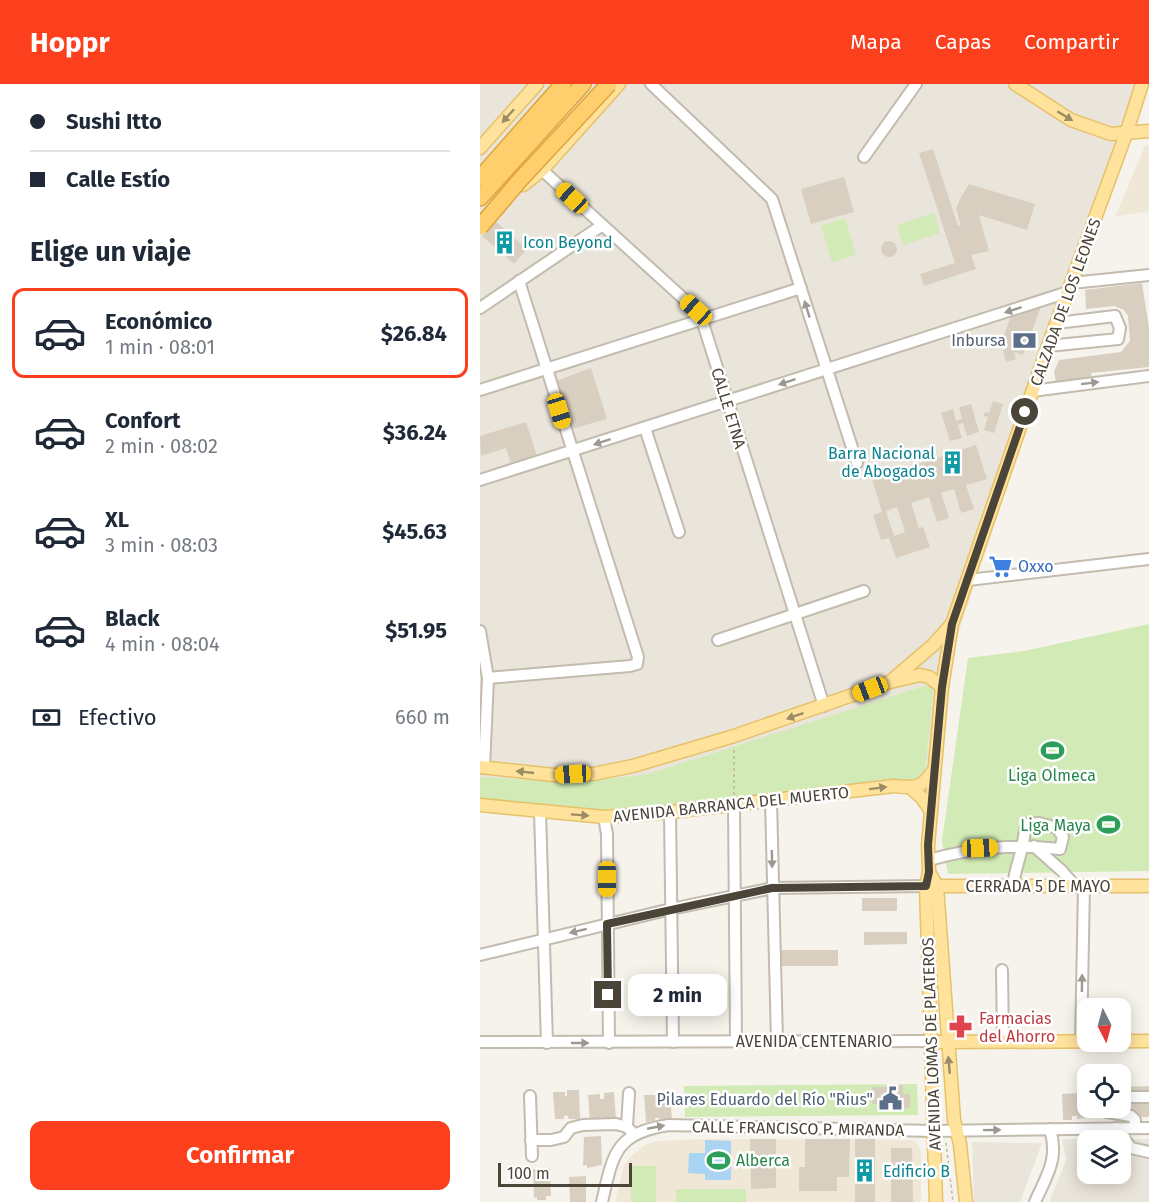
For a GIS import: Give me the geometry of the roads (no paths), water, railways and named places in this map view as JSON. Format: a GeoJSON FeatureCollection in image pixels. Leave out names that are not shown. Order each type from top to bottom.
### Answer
{"type":"FeatureCollection","features":[{"type":"Feature","properties":{"kind":"highway"},"geometry":{"type":"LineString","coordinates":[[480,198],[584,84]]}},
{"type":"Feature","properties":{"kind":"highway"},"geometry":{"type":"LineString","coordinates":[[480,213],[595,84]]}},
{"type":"Feature","properties":{"kind":"highway"},"geometry":{"type":"LineString","coordinates":[[480,227],[609,84]]}},
{"type":"Feature","properties":{"kind":"highway"},"geometry":{"type":"LineString","coordinates":[[480,163],[558,86]]}},
{"type":"Feature","properties":{"kind":"highway"},"geometry":{"type":"LineString","coordinates":[[480,178],[558,86]]}},
{"type":"Feature","properties":{"kind":"highway"},"geometry":{"type":"LineString","coordinates":[[522,186],[525,149]]}},
{"type":"Feature","properties":{"kind":"main road"},"geometry":{"type":"LineString","coordinates":[[480,148],[537,84]]}},
{"type":"Feature","properties":{"kind":"main road"},"geometry":{"type":"LineString","coordinates":[[480,233],[522,186],[542,170],[619,84]]}},
{"type":"Feature","properties":{"kind":"main road"},"geometry":{"type":"LineString","coordinates":[[1016,84],[1071,120],[1111,134],[1149,131]]}},
{"type":"Feature","properties":{"kind":"main road","name":"CALZADA DE LOS LEONES"},"geometry":{"type":"LineString","coordinates":[[932,886],[928,845],[942,687],[952,624],[1032,391],[1126,134],[1142,84]]}},
{"type":"Feature","properties":{"kind":"main road"},"geometry":{"type":"LineString","coordinates":[[890,682],[933,645],[952,624]]}},
{"type":"Feature","properties":{"kind":"main road"},"geometry":{"type":"LineString","coordinates":[[482,768],[554,775],[593,774],[633,766],[734,736],[890,682],[920,675],[929,677],[942,687]]}},
{"type":"Feature","properties":{"kind":"main road"},"geometry":{"type":"LineString","coordinates":[[931,812],[922,798],[911,788],[924,783],[936,768]]}},
{"type":"Feature","properties":{"kind":"main road","name":"AVENIDA BARRANCA DEL MUERTO"},"geometry":{"type":"LineString","coordinates":[[480,805],[604,817],[670,812],[894,786],[911,788]]}},
{"type":"Feature","properties":{"kind":"main road","name":"CERRADA 5 DE MAYO"},"geometry":{"type":"LineString","coordinates":[[932,886],[1149,886]]}},
{"type":"Feature","properties":{"kind":"main road","name":"AVENIDA LOMAS DE PLATEROS"},"geometry":{"type":"LineString","coordinates":[[932,886],[932,1041],[938,1131],[936,1202]]}},
{"type":"Feature","properties":{"kind":"main road","name":"AVENIDA LOMAS DE PLATEROS"},"geometry":{"type":"LineString","coordinates":[[932,886],[954,1120],[958,1130],[966,1202]]}},
{"type":"Feature","properties":{"kind":"main road","name":"AVENIDA CENTENARIO"},"geometry":{"type":"LineString","coordinates":[[932,1041],[1077,1042]]}},
{"type":"Feature","properties":{"kind":"main road","name":"AVENIDA CENTENARIO"},"geometry":{"type":"LineString","coordinates":[[1131,1041],[1149,1041]]}},
{"type":"Feature","properties":{"kind":"street"},"geometry":{"type":"LineString","coordinates":[[651,84],[772,199],[857,463]]}},
{"type":"Feature","properties":{"kind":"street"},"geometry":{"type":"LineString","coordinates":[[864,157],[916,84]]}},
{"type":"Feature","properties":{"kind":"street","name":"CALLE ETNA"},"geometry":{"type":"LineString","coordinates":[[542,170],[696,310],[702,320],[824,706]]}},
{"type":"Feature","properties":{"kind":"street"},"geometry":{"type":"LineString","coordinates":[[480,308],[601,226]]}},
{"type":"Feature","properties":{"kind":"street"},"geometry":{"type":"LineString","coordinates":[[480,480],[826,370],[1070,287],[1149,275]]}},
{"type":"Feature","properties":{"kind":"street"},"geometry":{"type":"LineString","coordinates":[[488,678],[630,666],[637,664],[638,657],[519,281]]}},
{"type":"Feature","properties":{"kind":"street"},"geometry":{"type":"LineString","coordinates":[[480,390],[801,288]]}},
{"type":"Feature","properties":{"kind":"street"},"geometry":{"type":"LineString","coordinates":[[1048,346],[1118,339],[1120,328],[1115,316],[1057,323]]}},
{"type":"Feature","properties":{"kind":"street"},"geometry":{"type":"LineString","coordinates":[[1032,391],[1149,376]]}},
{"type":"Feature","properties":{"kind":"street"},"geometry":{"type":"LineString","coordinates":[[645,428],[679,532]]}},
{"type":"Feature","properties":{"kind":"street"},"geometry":{"type":"LineString","coordinates":[[968,580],[1149,559]]}},
{"type":"Feature","properties":{"kind":"street"},"geometry":{"type":"LineString","coordinates":[[718,640],[864,591]]}},
{"type":"Feature","properties":{"kind":"street"},"geometry":{"type":"LineString","coordinates":[[480,631],[482,655],[488,678],[482,768]]}},
{"type":"Feature","properties":{"kind":"street"},"geometry":{"type":"LineString","coordinates":[[771,801],[777,1041]]}},
{"type":"Feature","properties":{"kind":"street"},"geometry":{"type":"LineString","coordinates":[[734,805],[736,1041]]}},
{"type":"Feature","properties":{"kind":"street"},"geometry":{"type":"LineString","coordinates":[[540,812],[547,1043]]}},
{"type":"Feature","properties":{"kind":"street"},"geometry":{"type":"LineString","coordinates":[[670,812],[673,1042]]}},
{"type":"Feature","properties":{"kind":"street"},"geometry":{"type":"LineString","coordinates":[[604,817],[607,834],[609,1043]]}},
{"type":"Feature","properties":{"kind":"street"},"geometry":{"type":"LineString","coordinates":[[929,866],[980,848],[1022,847],[1034,846],[1060,849],[1063,837],[1057,828],[1039,823],[1027,824],[1022,847],[1014,870],[1013,886]]}},
{"type":"Feature","properties":{"kind":"street"},"geometry":{"type":"LineString","coordinates":[[1034,846],[1080,887],[1081,998]]}},
{"type":"Feature","properties":{"kind":"street"},"geometry":{"type":"LineString","coordinates":[[480,955],[671,909],[772,888],[932,886]]}},
{"type":"Feature","properties":{"kind":"street"},"geometry":{"type":"LineString","coordinates":[[1002,970],[1003,1042]]}},
{"type":"Feature","properties":{"kind":"street","name":"AVENIDA CENTENARIO"},"geometry":{"type":"LineString","coordinates":[[480,1042],[932,1041]]}},
{"type":"Feature","properties":{"kind":"street"},"geometry":{"type":"LineString","coordinates":[[602,1202],[614,1156],[631,1130],[629,1093]]}},
{"type":"Feature","properties":{"kind":"street"},"geometry":{"type":"LineString","coordinates":[[530,1096],[532,1156]]}},
{"type":"Feature","properties":{"kind":"street"},"geometry":{"type":"LineString","coordinates":[[1131,1097],[1149,1097]]}},
{"type":"Feature","properties":{"kind":"street"},"geometry":{"type":"LineString","coordinates":[[1131,1116],[1135,1120],[1135,1128]]}},
{"type":"Feature","properties":{"kind":"street"},"geometry":{"type":"LineString","coordinates":[[531,1140],[551,1140],[564,1137],[571,1128],[583,1125],[616,1124],[631,1130]]}},
{"type":"Feature","properties":{"kind":"street","name":"CALLE FRANCISCO P. MIRANDA"},"geometry":{"type":"LineString","coordinates":[[631,1130],[669,1125],[938,1131],[1149,1128]]}},
{"type":"Feature","properties":{"kind":"street"},"geometry":{"type":"LineString","coordinates":[[1116,1128],[1131,1148],[1149,1152]]}},
{"type":"Feature","properties":{"kind":"street"},"geometry":{"type":"LineString","coordinates":[[1035,1202],[1054,1160],[1055,1145],[1050,1129]]}},
{"type":"Feature","properties":{"kind":"water","name":"Alberca"},"geometry":{"type":"Polygon","coordinates":[[[705,1140],[731,1141],[731,1180],[705,1180],[705,1174],[688,1173],[689,1153],[705,1153],[705,1140]]]}},
{"type":"Feature","properties":{"kind":"place","name":"Icon Beyond"},"geometry":{"type":"Point","coordinates":[505,242]}},
{"type":"Feature","properties":{"kind":"place","name":"Inbursa"},"geometry":{"type":"Point","coordinates":[1024,340]}},
{"type":"Feature","properties":{"kind":"place","name":"Barra Nacional de Abogados"},"geometry":{"type":"Point","coordinates":[953,462]}},
{"type":"Feature","properties":{"kind":"place","name":"Oxxo"},"geometry":{"type":"Point","coordinates":[1000,566]}},
{"type":"Feature","properties":{"kind":"place","name":"Liga Olmeca"},"geometry":{"type":"Point","coordinates":[1052,750]}},
{"type":"Feature","properties":{"kind":"place","name":"Liga Maya"},"geometry":{"type":"Point","coordinates":[1109,825]}},
{"type":"Feature","properties":{"kind":"place","name":"Farmacias del Ahorro"},"geometry":{"type":"Point","coordinates":[961,1027]}},
{"type":"Feature","properties":{"kind":"place","name":"Pilares Eduardo del Río \"Rius\""},"geometry":{"type":"Point","coordinates":[891,1099]}},
{"type":"Feature","properties":{"kind":"place","name":"Alberca"},"geometry":{"type":"Point","coordinates":[718,1160]}},
{"type":"Feature","properties":{"kind":"place","name":"Edificio B"},"geometry":{"type":"Point","coordinates":[865,1171]}}]}
